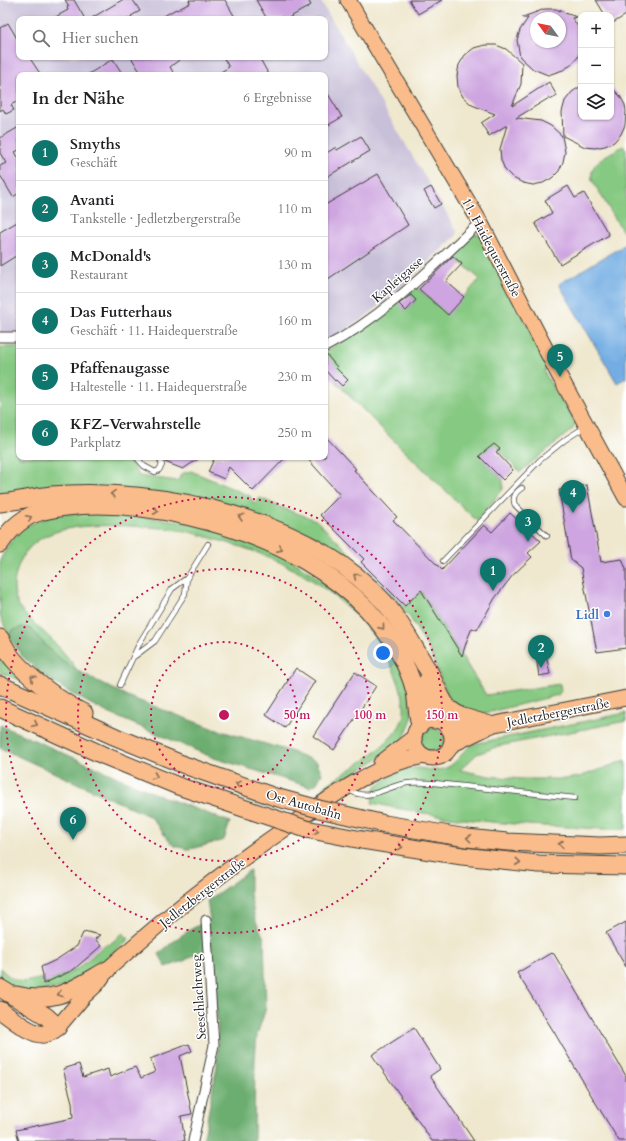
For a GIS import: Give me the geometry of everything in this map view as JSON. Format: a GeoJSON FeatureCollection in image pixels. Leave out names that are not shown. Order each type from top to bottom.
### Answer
{"type":"FeatureCollection","features":[{"type":"Feature","properties":{"kind":"highway"},"geometry":{"type":"LineString","coordinates":[[0,504],[50,495],[128,495],[193,504],[268,526],[318,551],[348,570],[366,584],[393,613],[402,626],[448,708],[460,716],[490,725]]}},
{"type":"Feature","properties":{"kind":"highway"},"geometry":{"type":"LineString","coordinates":[[0,544],[8,532],[27,518],[50,509],[81,505],[126,506],[173,513],[220,525],[262,540],[304,560],[331,577],[367,608],[388,635],[406,667],[428,727]]}},
{"type":"Feature","properties":{"kind":"highway"},"geometry":{"type":"LineString","coordinates":[[0,638],[14,659],[33,679],[76,709],[101,722],[116,737]]}},
{"type":"Feature","properties":{"kind":"highway"},"geometry":{"type":"LineString","coordinates":[[422,661],[428,681],[428,727]]}},
{"type":"Feature","properties":{"kind":"highway","name":"Ost Autobahn"},"geometry":{"type":"LineString","coordinates":[[0,685],[116,737],[187,766],[275,797],[319,809],[385,824],[468,838],[508,842],[600,846],[626,845]]}},
{"type":"Feature","properties":{"kind":"highway","name":"Ost Autobahn"},"geometry":{"type":"LineString","coordinates":[[0,708],[112,759],[178,786],[306,829],[362,840],[462,856],[539,864],[626,866]]}},
{"type":"Feature","properties":{"kind":"highway"},"geometry":{"type":"LineString","coordinates":[[4,990],[34,998],[57,996],[76,989],[107,970]]}},
{"type":"Feature","properties":{"kind":"highway"},"geometry":{"type":"LineString","coordinates":[[0,1010],[25,1027],[39,1034],[44,1034],[58,1027],[46,1016],[4,990]]}},
{"type":"Feature","properties":{"kind":"main road","name":"11. Haidequerstraße"},"geometry":{"type":"LineString","coordinates":[[348,0],[480,222],[559,375],[626,498]]}},
{"type":"Feature","properties":{"kind":"main road","name":"Jedletzbergerstraße"},"geometry":{"type":"LineString","coordinates":[[58,1027],[84,996],[97,984],[107,970],[192,897],[270,839],[364,777],[428,727],[490,725],[626,698]]}},
{"type":"Feature","properties":{"kind":"main road","name":"Jedletzbergerstraße"},"geometry":{"type":"LineString","coordinates":[[451,745],[476,734],[490,725]]}},
{"type":"Feature","properties":{"kind":"main road"},"geometry":{"type":"LineString","coordinates":[[428,727],[451,736],[451,745],[448,751],[437,758],[424,756],[416,749],[428,727]]}},
{"type":"Feature","properties":{"kind":"main road","name":"Jedletzbergerstraße"},"geometry":{"type":"LineString","coordinates":[[364,777],[403,760],[424,756]]}},
{"type":"Feature","properties":{"kind":"street","name":"Kapleigasse"},"geometry":{"type":"LineString","coordinates":[[328,345],[367,322],[397,298],[480,222]]}},
{"type":"Feature","properties":{"kind":"street"},"geometry":{"type":"LineString","coordinates":[[0,337],[16,337]]}},
{"type":"Feature","properties":{"kind":"street","name":"Seeschlachtweg"},"geometry":{"type":"LineString","coordinates":[[193,1141],[214,1045],[206,920]]}},
{"type":"Feature","properties":{"kind":"lane"},"geometry":{"type":"LineString","coordinates":[[443,561],[540,460],[566,439],[587,426]]}},
{"type":"Feature","properties":{"kind":"lane"},"geometry":{"type":"LineString","coordinates":[[139,460],[144,466],[155,472],[160,470],[162,466],[160,460]]}},
{"type":"Feature","properties":{"kind":"lane"},"geometry":{"type":"LineString","coordinates":[[522,488],[518,490],[513,500],[515,505],[547,536]]}},
{"type":"Feature","properties":{"kind":"lane"},"geometry":{"type":"LineString","coordinates":[[120,685],[140,642],[172,589],[187,578],[208,544]]}},
{"type":"Feature","properties":{"kind":"lane"},"geometry":{"type":"LineString","coordinates":[[133,657],[155,641],[185,594],[187,578]]}},
{"type":"Feature","properties":{"kind":"lane"},"geometry":{"type":"LineString","coordinates":[[346,788],[358,794],[375,794],[403,784],[434,783],[575,798]]}},
{"type":"Feature","properties":{"kind":"shaded area"},"geometry":{"type":"Polygon","coordinates":[[[0,0],[320,0],[457,231],[457,235],[387,300],[361,320],[328,340],[328,72],[16,72],[16,334],[0,334],[0,0]]]}},
{"type":"Feature","properties":{"kind":"green space"},"geometry":{"type":"Polygon","coordinates":[[[623,146],[626,149],[626,232],[623,232],[592,180],[593,168],[597,163],[606,155],[623,146]]]}},
{"type":"Feature","properties":{"kind":"green space"},"geometry":{"type":"Polygon","coordinates":[[[471,234],[478,234],[482,237],[540,350],[547,369],[544,371],[556,394],[570,412],[576,423],[573,429],[520,472],[494,444],[480,456],[503,480],[503,489],[477,521],[391,438],[328,374],[328,350],[398,302],[406,311],[416,300],[409,293],[416,287],[448,314],[480,279],[452,255],[471,234]]]}},
{"type":"Feature","properties":{"kind":"green space"},"geometry":{"type":"Polygon","coordinates":[[[0,347],[16,347],[16,460],[126,460],[131,463],[139,476],[178,481],[181,474],[191,471],[250,496],[254,504],[260,498],[316,520],[405,607],[421,591],[486,695],[560,684],[561,691],[558,695],[490,712],[470,715],[458,710],[449,698],[428,648],[409,616],[381,588],[291,529],[0,499],[0,347]]]}},
{"type":"Feature","properties":{"kind":"green space"},"geometry":{"type":"Polygon","coordinates":[[[94,511],[197,523],[287,557],[361,607],[407,678],[412,718],[404,738],[397,747],[324,791],[322,788],[370,756],[382,746],[400,725],[404,714],[402,694],[389,661],[378,641],[358,617],[337,598],[313,581],[280,562],[262,554],[233,544],[192,533],[151,527],[97,526],[80,527],[48,535],[35,543],[24,554],[15,578],[15,594],[17,603],[21,610],[56,644],[78,671],[49,649],[31,629],[22,627],[11,631],[10,638],[0,616],[0,560],[10,542],[26,526],[53,515],[94,511]]]}},
{"type":"Feature","properties":{"kind":"green space"},"geometry":{"type":"Polygon","coordinates":[[[22,627],[31,629],[49,649],[78,671],[129,697],[214,729],[290,751],[317,762],[322,774],[317,783],[310,787],[214,758],[108,713],[70,693],[43,675],[22,656],[10,638],[11,631],[22,627]]]}},
{"type":"Feature","properties":{"kind":"green space"},"geometry":{"type":"Polygon","coordinates":[[[0,647],[36,688],[0,672],[0,647]]]}},
{"type":"Feature","properties":{"kind":"green space"},"geometry":{"type":"Polygon","coordinates":[[[626,713],[626,721],[499,746],[477,754],[460,770],[489,776],[522,779],[565,779],[579,777],[626,760],[626,829],[597,829],[494,822],[445,816],[372,803],[376,786],[393,775],[402,770],[412,768],[434,770],[443,769],[452,765],[466,749],[473,744],[626,713]]]}},
{"type":"Feature","properties":{"kind":"green space"},"geometry":{"type":"Polygon","coordinates":[[[0,725],[156,794],[230,822],[224,840],[187,849],[175,846],[169,841],[151,817],[0,748],[0,725]]]}},
{"type":"Feature","properties":{"kind":"green space"},"geometry":{"type":"Polygon","coordinates":[[[433,728],[441,732],[445,740],[441,748],[433,752],[425,748],[421,740],[425,732],[433,728]]]}},
{"type":"Feature","properties":{"kind":"green space"},"geometry":{"type":"Polygon","coordinates":[[[250,870],[250,894],[255,919],[264,938],[266,1008],[257,1035],[255,1059],[254,1141],[203,1141],[217,1066],[218,1030],[212,952],[202,950],[184,961],[166,967],[159,954],[183,934],[210,920],[207,901],[250,870]]]}},
{"type":"Feature","properties":{"kind":"green space"},"geometry":{"type":"Polygon","coordinates":[[[123,933],[129,939],[87,976],[66,987],[29,993],[0,982],[0,968],[15,980],[24,982],[43,978],[45,984],[77,969],[106,944],[109,945],[123,933]]]}},
{"type":"Feature","properties":{"kind":"water"},"geometry":{"type":"Polygon","coordinates":[[[626,244],[626,378],[617,383],[559,284],[626,244]]]}},
{"type":"Feature","properties":{"kind":"building"},"geometry":{"type":"Polygon","coordinates":[[[65,0],[74,0],[83,16],[57,16],[68,10],[67,7],[69,6],[65,0]]]}},
{"type":"Feature","properties":{"kind":"building"},"geometry":{"type":"Polygon","coordinates":[[[122,0],[133,0],[140,11],[131,16],[95,16],[122,0]]]}},
{"type":"Feature","properties":{"kind":"building"},"geometry":{"type":"Polygon","coordinates":[[[189,0],[225,0],[234,16],[164,16],[190,3],[189,0]]]}},
{"type":"Feature","properties":{"kind":"building"},"geometry":{"type":"Polygon","coordinates":[[[256,0],[308,0],[311,5],[292,16],[265,16],[256,0]]]}},
{"type":"Feature","properties":{"kind":"building"},"geometry":{"type":"Polygon","coordinates":[[[409,0],[442,0],[418,14],[409,0]]]}},
{"type":"Feature","properties":{"kind":"building"},"geometry":{"type":"Polygon","coordinates":[[[596,0],[626,0],[626,15],[614,22],[614,12],[603,12],[596,0]]]}},
{"type":"Feature","properties":{"kind":"building"},"geometry":{"type":"Polygon","coordinates":[[[545,9],[556,9],[560,11],[560,9],[564,12],[537,12],[545,9]]]}},
{"type":"Feature","properties":{"kind":"building"},"geometry":{"type":"Polygon","coordinates":[[[566,13],[577,17],[572,18],[578,27],[578,57],[571,65],[563,70],[548,75],[533,69],[520,57],[517,40],[520,30],[528,18],[523,18],[530,14],[530,48],[566,48],[566,13]]]}},
{"type":"Feature","properties":{"kind":"building"},"geometry":{"type":"Polygon","coordinates":[[[8,23],[16,37],[16,60],[31,60],[39,72],[16,72],[16,102],[11,105],[14,110],[6,114],[3,109],[0,111],[0,28],[8,23]]]}},
{"type":"Feature","properties":{"kind":"building"},"geometry":{"type":"Polygon","coordinates":[[[485,45],[496,45],[506,49],[522,63],[521,84],[512,106],[549,82],[557,96],[550,100],[549,98],[516,118],[541,121],[551,126],[562,136],[565,152],[563,162],[559,171],[552,178],[543,183],[533,185],[523,183],[513,178],[505,170],[501,160],[500,149],[507,125],[489,136],[481,123],[495,114],[472,105],[463,97],[458,87],[457,76],[459,65],[465,55],[474,48],[485,45]]]}},
{"type":"Feature","properties":{"kind":"building"},"geometry":{"type":"Polygon","coordinates":[[[114,60],[121,72],[92,72],[114,60]]]}},
{"type":"Feature","properties":{"kind":"building"},"geometry":{"type":"Polygon","coordinates":[[[133,60],[179,60],[170,67],[173,72],[140,72],[133,60]]]}},
{"type":"Feature","properties":{"kind":"building"},"geometry":{"type":"Polygon","coordinates":[[[225,60],[261,60],[267,72],[221,72],[229,67],[225,60]]]}},
{"type":"Feature","properties":{"kind":"building"},"geometry":{"type":"Polygon","coordinates":[[[578,88],[578,120],[614,120],[614,90],[620,96],[625,105],[625,125],[621,134],[614,142],[595,148],[585,147],[563,136],[562,112],[565,101],[572,92],[578,88]]]}},
{"type":"Feature","properties":{"kind":"building"},"geometry":{"type":"Polygon","coordinates":[[[328,94],[342,117],[328,125],[328,94]]]}},
{"type":"Feature","properties":{"kind":"building"},"geometry":{"type":"Polygon","coordinates":[[[16,129],[16,195],[13,197],[0,175],[0,166],[6,163],[0,153],[0,138],[16,129]]]}},
{"type":"Feature","properties":{"kind":"building"},"geometry":{"type":"Polygon","coordinates":[[[361,136],[370,151],[328,176],[328,152],[336,147],[337,150],[361,136]]]}},
{"type":"Feature","properties":{"kind":"building"},"geometry":{"type":"Polygon","coordinates":[[[378,174],[408,225],[328,279],[328,203],[378,174]]]}},
{"type":"Feature","properties":{"kind":"building"},"geometry":{"type":"Polygon","coordinates":[[[568,186],[575,198],[584,193],[609,235],[560,264],[535,223],[552,213],[545,200],[568,186]]]}},
{"type":"Feature","properties":{"kind":"building"},"geometry":{"type":"Polygon","coordinates":[[[431,187],[441,204],[434,208],[424,191],[431,187]]]}},
{"type":"Feature","properties":{"kind":"building"},"geometry":{"type":"Polygon","coordinates":[[[16,223],[16,256],[0,266],[0,232],[16,223]]]}},
{"type":"Feature","properties":{"kind":"building"},"geometry":{"type":"Polygon","coordinates":[[[453,256],[462,264],[446,281],[464,297],[448,315],[419,289],[453,256]]]}},
{"type":"Feature","properties":{"kind":"building"},"geometry":{"type":"Polygon","coordinates":[[[411,295],[416,300],[406,311],[399,304],[411,295]]]}},
{"type":"Feature","properties":{"kind":"building"},"geometry":{"type":"Polygon","coordinates":[[[328,356],[337,367],[336,368],[348,380],[342,386],[336,380],[335,381],[328,373],[328,356]]]}},
{"type":"Feature","properties":{"kind":"building"},"geometry":{"type":"Polygon","coordinates":[[[328,439],[397,517],[393,520],[442,570],[484,525],[492,532],[510,513],[541,541],[528,553],[532,557],[513,575],[495,598],[477,630],[472,628],[462,656],[421,590],[405,606],[361,562],[364,559],[320,515],[340,495],[309,460],[328,460],[328,439]]]}},
{"type":"Feature","properties":{"kind":"building"},"geometry":{"type":"Polygon","coordinates":[[[494,444],[500,449],[496,452],[513,470],[503,480],[479,456],[494,444]]]}},
{"type":"Feature","properties":{"kind":"building"},"geometry":{"type":"Polygon","coordinates":[[[164,460],[196,460],[183,469],[165,462],[164,460]]]}},
{"type":"Feature","properties":{"kind":"building"},"geometry":{"type":"Polygon","coordinates":[[[214,460],[283,460],[253,491],[229,467],[224,479],[208,472],[214,460]]]}},
{"type":"Feature","properties":{"kind":"building"},"geometry":{"type":"Polygon","coordinates":[[[587,485],[601,562],[622,559],[626,569],[626,648],[597,652],[581,568],[571,560],[559,490],[587,485]]]}},
{"type":"Feature","properties":{"kind":"building"},"geometry":{"type":"Polygon","coordinates":[[[546,654],[550,674],[539,676],[536,656],[546,654]]]}},
{"type":"Feature","properties":{"kind":"building"},"geometry":{"type":"Polygon","coordinates":[[[296,668],[315,681],[285,728],[266,715],[296,668]]]}},
{"type":"Feature","properties":{"kind":"building"},"geometry":{"type":"Polygon","coordinates":[[[355,672],[376,686],[334,750],[313,736],[355,672]]]}},
{"type":"Feature","properties":{"kind":"building"},"geometry":{"type":"Polygon","coordinates":[[[626,922],[626,967],[606,933],[626,922]]]}},
{"type":"Feature","properties":{"kind":"building"},"geometry":{"type":"Polygon","coordinates":[[[88,932],[100,935],[95,939],[101,946],[73,970],[43,984],[41,967],[56,960],[77,946],[83,933],[88,932]]]}},
{"type":"Feature","properties":{"kind":"building"},"geometry":{"type":"Polygon","coordinates":[[[551,953],[554,954],[626,1076],[626,1141],[619,1141],[517,973],[551,953]]]}},
{"type":"Feature","properties":{"kind":"building"},"geometry":{"type":"Polygon","coordinates":[[[414,1028],[440,1069],[430,1076],[474,1141],[432,1141],[372,1055],[414,1028]]]}},
{"type":"Feature","properties":{"kind":"building"},"geometry":{"type":"Polygon","coordinates":[[[189,1044],[192,1051],[180,1056],[192,1114],[181,1116],[185,1141],[19,1141],[16,1130],[73,1118],[72,1102],[63,1069],[79,1064],[83,1077],[108,1069],[110,1077],[135,1067],[141,1078],[155,1072],[150,1059],[189,1044]]]}},
{"type":"Feature","properties":{"kind":"place","name":"Pfaffenaugasse"},"geometry":{"type":"Point","coordinates":[560,377]}},
{"type":"Feature","properties":{"kind":"place","name":"Das Futterhaus"},"geometry":{"type":"Point","coordinates":[573,513]}},
{"type":"Feature","properties":{"kind":"place","name":"McDonald's"},"geometry":{"type":"Point","coordinates":[528,542]}},
{"type":"Feature","properties":{"kind":"place","name":"Smyths"},"geometry":{"type":"Point","coordinates":[493,591]}},
{"type":"Feature","properties":{"kind":"place","name":"Lidl"},"geometry":{"type":"Point","coordinates":[607,614]}},
{"type":"Feature","properties":{"kind":"place","name":"Avanti"},"geometry":{"type":"Point","coordinates":[541,668]}},
{"type":"Feature","properties":{"kind":"place","name":"KFZ-Verwahrstelle"},"geometry":{"type":"Point","coordinates":[73,840]}}]}
